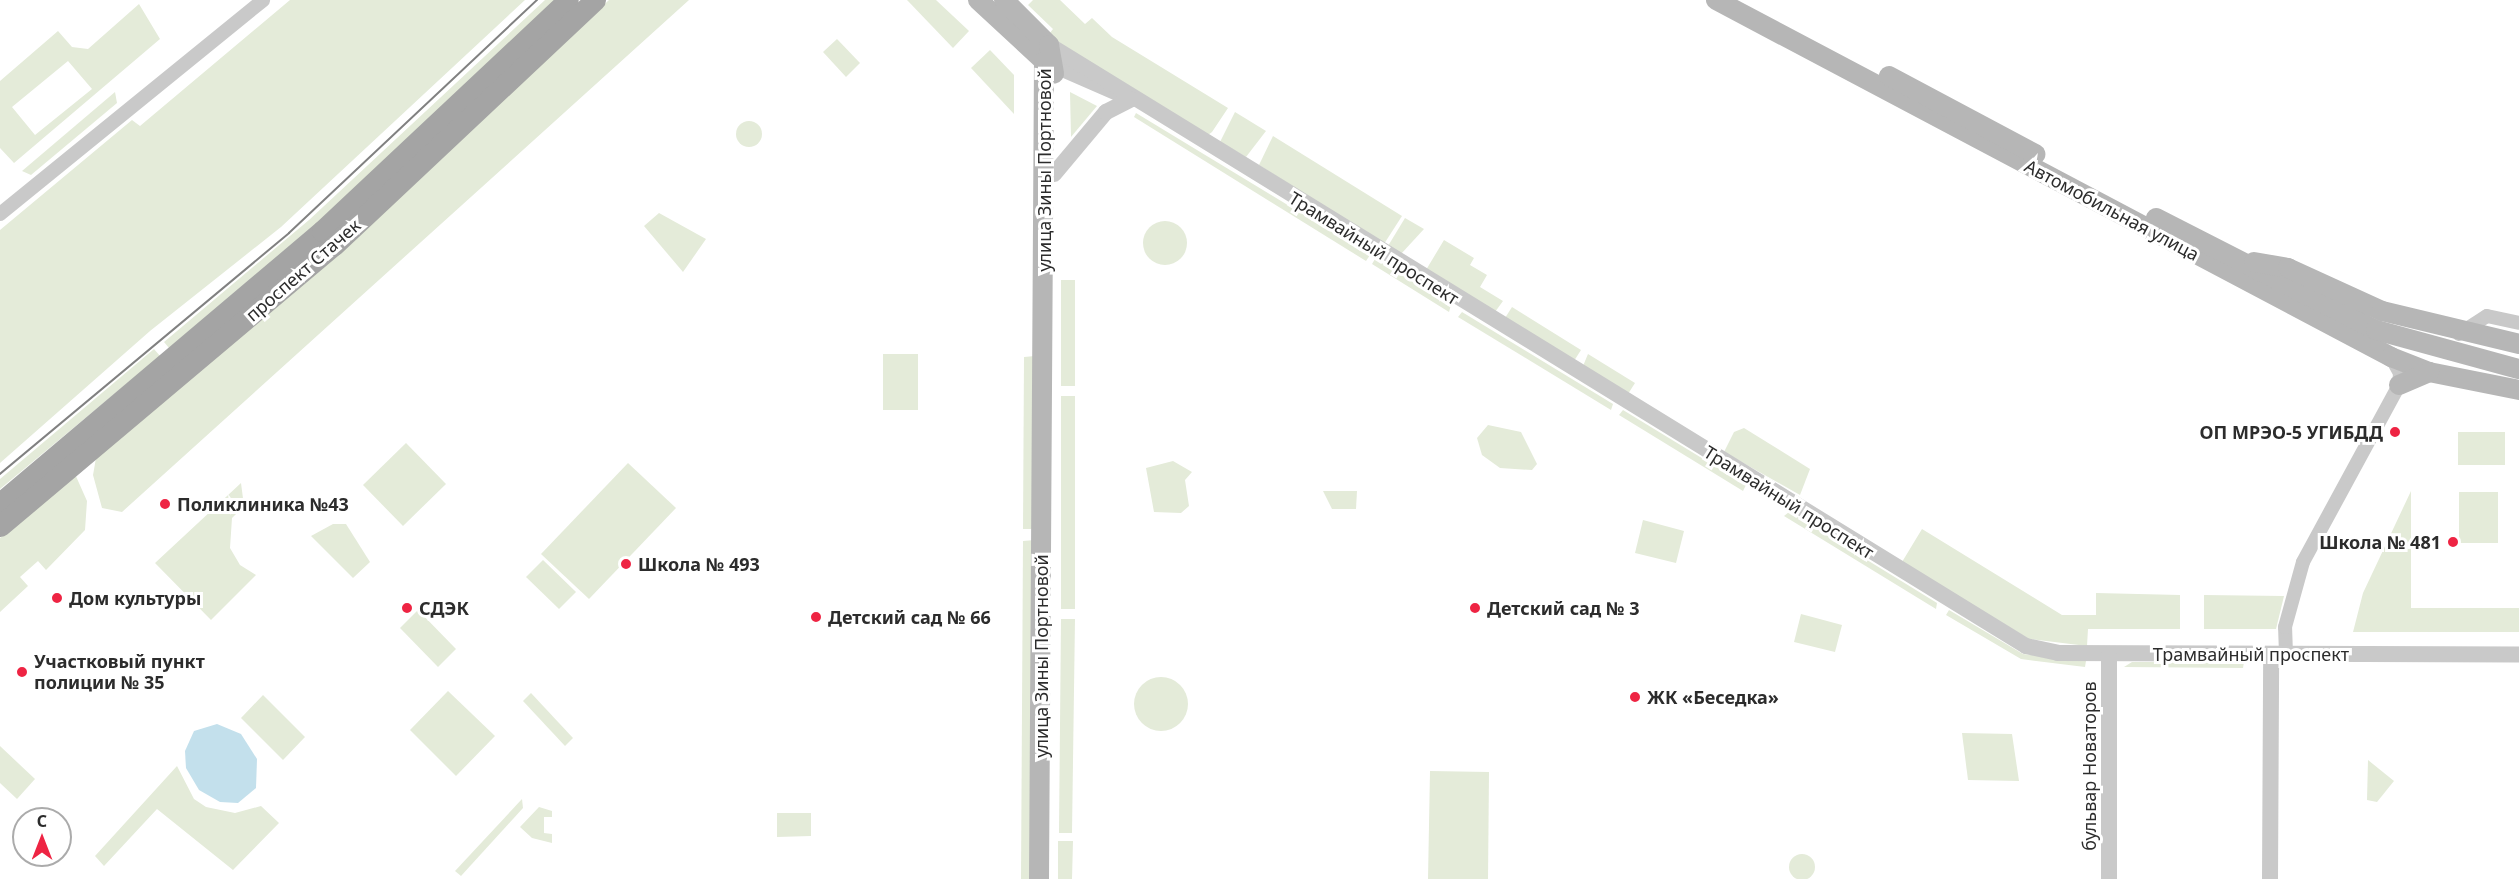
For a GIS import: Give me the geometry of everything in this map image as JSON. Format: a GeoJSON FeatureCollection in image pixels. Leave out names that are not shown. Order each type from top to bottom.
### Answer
{"type":"FeatureCollection","features":[{"type":"Feature","properties":{"kind":"main road","name":"проспект Стачек"},"geometry":{"type":"LineString","coordinates":[[0,503],[322,231],[568,0]]}},
{"type":"Feature","properties":{"kind":"main road","name":"проспект Стачек"},"geometry":{"type":"LineString","coordinates":[[0,526],[334,245],[595,0]]}},
{"type":"Feature","properties":{"kind":"main road","name":"Трамвайный проспект"},"geometry":{"type":"LineString","coordinates":[[978,0],[1049,57]]}},
{"type":"Feature","properties":{"kind":"main road","name":"Трамвайный проспект"},"geometry":{"type":"LineString","coordinates":[[1004,0],[1049,57]]}},
{"type":"Feature","properties":{"kind":"main road","name":"Автомобильная улица"},"geometry":{"type":"LineString","coordinates":[[1716,0],[2391,357],[2428,372],[2519,390]]}},
{"type":"Feature","properties":{"kind":"main road","name":"Автомобильная улица"},"geometry":{"type":"LineString","coordinates":[[1743,0],[2234,259],[2376,330],[2519,369]]}},
{"type":"Feature","properties":{"kind":"main road","name":"улица Зины Портновой"},"geometry":{"type":"LineString","coordinates":[[1049,57],[1054,174],[1052,879]]}},
{"type":"Feature","properties":{"kind":"main road","name":"улица Зины Портновой"},"geometry":{"type":"LineString","coordinates":[[1040,879],[1049,57]]}},
{"type":"Feature","properties":{"kind":"main road"},"geometry":{"type":"LineString","coordinates":[[2234,259],[2288,268],[2382,311],[2459,334],[2519,345]]}},
{"type":"Feature","properties":{"kind":"main road"},"geometry":{"type":"LineString","coordinates":[[2399,385],[2428,372]]}},
{"type":"Feature","properties":{"kind":"street"},"geometry":{"type":"LineString","coordinates":[[0,214],[263,0]]}},
{"type":"Feature","properties":{"kind":"street","name":"Трамвайный проспект"},"geometry":{"type":"LineString","coordinates":[[1049,57],[1131,99],[2014,640],[2058,653],[2519,655]]}},
{"type":"Feature","properties":{"kind":"street"},"geometry":{"type":"LineString","coordinates":[[1054,174],[1106,112],[1131,99]]}},
{"type":"Feature","properties":{"kind":"street"},"geometry":{"type":"LineString","coordinates":[[2459,334],[2478,317],[2519,323]]}},
{"type":"Feature","properties":{"kind":"street"},"geometry":{"type":"LineString","coordinates":[[2484,338],[2495,318]]}},
{"type":"Feature","properties":{"kind":"street"},"geometry":{"type":"LineString","coordinates":[[2270,879],[2278,654],[2303,562],[2399,385],[2400,374],[2391,357]]}},
{"type":"Feature","properties":{"kind":"street","name":"бульвар Новаторов"},"geometry":{"type":"LineString","coordinates":[[2109,654],[2109,879]]}},
{"type":"Feature","properties":{"kind":"green space"},"geometry":{"type":"Polygon","coordinates":[[[290,0],[525,0],[281,227],[150,331],[0,463],[0,230],[132,120],[140,126],[290,0]]]}},
{"type":"Feature","properties":{"kind":"green space"},"geometry":{"type":"Polygon","coordinates":[[[545,0],[556,0],[315,226],[169,348],[164,342],[309,220],[545,0]]]}},
{"type":"Feature","properties":{"kind":"green space"},"geometry":{"type":"Polygon","coordinates":[[[609,0],[689,0],[122,512],[102,508],[93,475],[96,458],[341,252],[609,0]]]}},
{"type":"Feature","properties":{"kind":"green space"},"geometry":{"type":"Polygon","coordinates":[[[907,0],[936,0],[969,31],[953,48],[907,0]]]}},
{"type":"Feature","properties":{"kind":"green space"},"geometry":{"type":"Polygon","coordinates":[[[1033,0],[1060,0],[1085,24],[1092,18],[1112,37],[1228,108],[1208,135],[1076,56],[1049,34],[1053,29],[1028,5],[1033,0]]]}},
{"type":"Feature","properties":{"kind":"green space"},"geometry":{"type":"Polygon","coordinates":[[[139,4],[160,39],[14,163],[0,148],[0,81],[58,31],[72,47],[88,49],[139,4]],[[68,61],[12,107],[35,135],[92,89],[68,61]]]}},
{"type":"Feature","properties":{"kind":"green space"},"geometry":{"type":"Polygon","coordinates":[[[837,39],[860,63],[846,77],[823,52],[837,39]]]}},
{"type":"Feature","properties":{"kind":"green space"},"geometry":{"type":"Polygon","coordinates":[[[990,50],[1014,75],[1014,114],[971,68],[990,50]]]}},
{"type":"Feature","properties":{"kind":"green space"},"geometry":{"type":"Polygon","coordinates":[[[115,92],[117,103],[31,175],[22,171],[115,92]]]}},
{"type":"Feature","properties":{"kind":"green space"},"geometry":{"type":"Polygon","coordinates":[[[1070,92],[1097,106],[1071,137],[1070,92]]]}},
{"type":"Feature","properties":{"kind":"green space"},"geometry":{"type":"Polygon","coordinates":[[[1235,112],[1266,131],[1246,157],[1220,142],[1235,112]]]}},
{"type":"Feature","properties":{"kind":"green space"},"geometry":{"type":"Polygon","coordinates":[[[1136,113],[1370,255],[1366,261],[1134,117],[1136,113]]]}},
{"type":"Feature","properties":{"kind":"green space"},"geometry":{"type":"Polygon","coordinates":[[[749,121],[758,125],[762,134],[758,143],[749,147],[740,143],[736,134],[740,125],[749,121]]]}},
{"type":"Feature","properties":{"kind":"green space"},"geometry":{"type":"Polygon","coordinates":[[[1273,136],[1402,216],[1384,244],[1259,165],[1273,136]]]}},
{"type":"Feature","properties":{"kind":"green space"},"geometry":{"type":"Polygon","coordinates":[[[659,213],[706,239],[683,272],[644,226],[659,213]]]}},
{"type":"Feature","properties":{"kind":"green space"},"geometry":{"type":"Polygon","coordinates":[[[1405,218],[1424,229],[1401,254],[1388,246],[1405,218]]]}},
{"type":"Feature","properties":{"kind":"green space"},"geometry":{"type":"Polygon","coordinates":[[[1165,221],[1180,228],[1187,243],[1180,258],[1165,265],[1150,258],[1143,243],[1150,228],[1165,221]]]}},
{"type":"Feature","properties":{"kind":"green space"},"geometry":{"type":"Polygon","coordinates":[[[1444,240],[1474,258],[1470,265],[1487,275],[1480,287],[1503,301],[1495,312],[1426,270],[1444,240]]]}},
{"type":"Feature","properties":{"kind":"green space"},"geometry":{"type":"Polygon","coordinates":[[[1375,259],[1451,305],[1449,312],[1372,264],[1375,259]]]}},
{"type":"Feature","properties":{"kind":"green space"},"geometry":{"type":"Polygon","coordinates":[[[1061,280],[1075,280],[1075,386],[1061,386],[1061,280]]]}},
{"type":"Feature","properties":{"kind":"green space"},"geometry":{"type":"Polygon","coordinates":[[[1512,307],[1581,350],[1574,361],[1505,318],[1512,307]]]}},
{"type":"Feature","properties":{"kind":"green space"},"geometry":{"type":"Polygon","coordinates":[[[1462,312],[1613,404],[1611,410],[1458,317],[1462,312]]]}},
{"type":"Feature","properties":{"kind":"green space"},"geometry":{"type":"Polygon","coordinates":[[[154,349],[160,356],[0,489],[0,479],[154,349]]]}},
{"type":"Feature","properties":{"kind":"green space"},"geometry":{"type":"Polygon","coordinates":[[[883,354],[918,354],[918,410],[883,410],[883,354]]]}},
{"type":"Feature","properties":{"kind":"green space"},"geometry":{"type":"Polygon","coordinates":[[[1588,354],[1635,383],[1628,394],[1583,366],[1588,354]]]}},
{"type":"Feature","properties":{"kind":"green space"},"geometry":{"type":"Polygon","coordinates":[[[1035,356],[1035,529],[1023,529],[1024,357],[1035,356]]]}},
{"type":"Feature","properties":{"kind":"green space"},"geometry":{"type":"Polygon","coordinates":[[[1061,396],[1075,396],[1075,609],[1061,609],[1061,396]]]}},
{"type":"Feature","properties":{"kind":"green space"},"geometry":{"type":"Polygon","coordinates":[[[1623,410],[1746,485],[1743,491],[1619,415],[1623,410]]]}},
{"type":"Feature","properties":{"kind":"green space"},"geometry":{"type":"Polygon","coordinates":[[[1488,425],[1521,432],[1537,464],[1532,470],[1500,468],[1482,455],[1477,438],[1488,425]]]}},
{"type":"Feature","properties":{"kind":"green space"},"geometry":{"type":"Polygon","coordinates":[[[1744,428],[1810,469],[1800,495],[1724,452],[1734,432],[1744,428]]]}},
{"type":"Feature","properties":{"kind":"green space"},"geometry":{"type":"Polygon","coordinates":[[[2458,432],[2505,432],[2505,465],[2458,465],[2458,432]]]}},
{"type":"Feature","properties":{"kind":"green space"},"geometry":{"type":"Polygon","coordinates":[[[406,443],[446,484],[403,526],[363,485],[406,443]]]}},
{"type":"Feature","properties":{"kind":"green space"},"geometry":{"type":"Polygon","coordinates":[[[1173,461],[1192,472],[1185,480],[1189,506],[1181,513],[1154,512],[1146,468],[1173,461]]]}},
{"type":"Feature","properties":{"kind":"green space"},"geometry":{"type":"Polygon","coordinates":[[[628,463],[676,508],[589,599],[541,554],[628,463]]]}},
{"type":"Feature","properties":{"kind":"green space"},"geometry":{"type":"Polygon","coordinates":[[[75,474],[87,501],[85,530],[46,570],[38,561],[20,577],[28,586],[0,612],[0,538],[75,474]]]}},
{"type":"Feature","properties":{"kind":"green space"},"geometry":{"type":"Polygon","coordinates":[[[241,483],[244,506],[232,518],[230,548],[240,565],[256,575],[211,620],[155,563],[241,483]]]}},
{"type":"Feature","properties":{"kind":"green space"},"geometry":{"type":"Polygon","coordinates":[[[1323,491],[1357,491],[1356,509],[1332,509],[1323,491]]]}},
{"type":"Feature","properties":{"kind":"green space"},"geometry":{"type":"Polygon","coordinates":[[[2411,491],[2411,608],[2519,608],[2519,632],[2353,632],[2363,593],[2411,491]]]}},
{"type":"Feature","properties":{"kind":"green space"},"geometry":{"type":"Polygon","coordinates":[[[2459,492],[2498,492],[2498,543],[2459,543],[2459,492]]]}},
{"type":"Feature","properties":{"kind":"green space"},"geometry":{"type":"Polygon","coordinates":[[[1789,512],[1937,603],[1936,609],[1784,516],[1789,512]]]}},
{"type":"Feature","properties":{"kind":"green space"},"geometry":{"type":"Polygon","coordinates":[[[1643,520],[1684,531],[1676,563],[1635,553],[1643,520]]]}},
{"type":"Feature","properties":{"kind":"green space"},"geometry":{"type":"Polygon","coordinates":[[[333,524],[346,524],[370,562],[353,578],[311,536],[333,524]]]}},
{"type":"Feature","properties":{"kind":"green space"},"geometry":{"type":"Polygon","coordinates":[[[1922,529],[2062,615],[2096,615],[2096,593],[2180,595],[2180,629],[2088,629],[2087,646],[2029,639],[1902,562],[1922,529]]]}},
{"type":"Feature","properties":{"kind":"green space"},"geometry":{"type":"Polygon","coordinates":[[[1035,540],[1033,879],[1021,879],[1023,541],[1035,540]]]}},
{"type":"Feature","properties":{"kind":"green space"},"geometry":{"type":"Polygon","coordinates":[[[543,560],[576,592],[559,609],[526,577],[543,560]]]}},
{"type":"Feature","properties":{"kind":"green space"},"geometry":{"type":"Polygon","coordinates":[[[2204,595],[2284,596],[2276,629],[2204,629],[2204,595]]]}},
{"type":"Feature","properties":{"kind":"green space"},"geometry":{"type":"Polygon","coordinates":[[[418,610],[456,649],[438,667],[400,628],[418,610]]]}},
{"type":"Feature","properties":{"kind":"green space"},"geometry":{"type":"Polygon","coordinates":[[[1949,610],[2023,654],[2086,661],[2085,667],[2021,659],[1946,615],[1949,610]]]}},
{"type":"Feature","properties":{"kind":"green space"},"geometry":{"type":"Polygon","coordinates":[[[1801,614],[1842,625],[1835,652],[1794,642],[1801,614]]]}},
{"type":"Feature","properties":{"kind":"green space"},"geometry":{"type":"Polygon","coordinates":[[[1061,619],[1075,619],[1072,833],[1059,833],[1061,619]]]}},
{"type":"Feature","properties":{"kind":"green space"},"geometry":{"type":"Polygon","coordinates":[[[2132,662],[2244,662],[2243,668],[2124,667],[2132,662]]]}},
{"type":"Feature","properties":{"kind":"green space"},"geometry":{"type":"Polygon","coordinates":[[[1161,677],[1171,679],[1180,685],[1186,694],[1188,704],[1186,714],[1180,723],[1171,729],[1161,731],[1151,729],[1142,723],[1136,714],[1134,704],[1136,694],[1142,685],[1151,679],[1161,677]]]}},
{"type":"Feature","properties":{"kind":"green space"},"geometry":{"type":"Polygon","coordinates":[[[448,691],[495,736],[456,776],[410,730],[448,691]]]}},
{"type":"Feature","properties":{"kind":"green space"},"geometry":{"type":"Polygon","coordinates":[[[531,693],[573,738],[565,746],[523,701],[531,693]]]}},
{"type":"Feature","properties":{"kind":"green space"},"geometry":{"type":"Polygon","coordinates":[[[263,695],[305,737],[283,760],[241,718],[263,695]]]}},
{"type":"Feature","properties":{"kind":"green space"},"geometry":{"type":"Polygon","coordinates":[[[1962,733],[2012,734],[2019,781],[1968,780],[1962,733]]]}},
{"type":"Feature","properties":{"kind":"green space"},"geometry":{"type":"Polygon","coordinates":[[[0,746],[35,779],[17,799],[0,783],[0,746]]]}},
{"type":"Feature","properties":{"kind":"green space"},"geometry":{"type":"Polygon","coordinates":[[[2368,760],[2394,781],[2377,802],[2367,800],[2368,760]]]}},
{"type":"Feature","properties":{"kind":"green space"},"geometry":{"type":"Polygon","coordinates":[[[177,766],[194,799],[206,807],[235,813],[261,806],[279,823],[233,870],[157,809],[104,866],[95,856],[177,766]]]}},
{"type":"Feature","properties":{"kind":"green space"},"geometry":{"type":"Polygon","coordinates":[[[1430,771],[1489,772],[1488,879],[1428,879],[1430,771]]]}},
{"type":"Feature","properties":{"kind":"green space"},"geometry":{"type":"Polygon","coordinates":[[[522,799],[523,808],[461,876],[455,871],[522,799]]]}},
{"type":"Feature","properties":{"kind":"green space"},"geometry":{"type":"Polygon","coordinates":[[[539,807],[552,811],[552,817],[544,817],[544,833],[552,834],[552,843],[532,838],[520,827],[539,807]]]}},
{"type":"Feature","properties":{"kind":"green space"},"geometry":{"type":"Polygon","coordinates":[[[777,813],[811,813],[811,836],[777,837],[777,813]]]}},
{"type":"Feature","properties":{"kind":"green space"},"geometry":{"type":"Polygon","coordinates":[[[1058,841],[1073,841],[1072,879],[1058,879],[1058,841]]]}},
{"type":"Feature","properties":{"kind":"green space"},"geometry":{"type":"Polygon","coordinates":[[[1802,854],[1811,858],[1815,867],[1811,876],[1802,880],[1793,876],[1789,867],[1793,858],[1802,854]]]}},
{"type":"Feature","properties":{"kind":"water"},"geometry":{"type":"Polygon","coordinates":[[[217,724],[241,734],[257,759],[256,788],[238,803],[220,802],[199,790],[186,768],[185,751],[194,731],[217,724]]]}},
{"type":"Feature","properties":{"kind":"tram line"},"geometry":{"type":"LineString","coordinates":[[0,474],[289,233],[537,0]]}},
{"type":"Feature","properties":{"kind":"place","name":"ОП МРЭО-5 УГИБДД"},"geometry":{"type":"Point","coordinates":[2395,432]}},
{"type":"Feature","properties":{"kind":"place","name":"Поликлиника №43"},"geometry":{"type":"Point","coordinates":[165,504]}},
{"type":"Feature","properties":{"kind":"place","name":"Школа № 481"},"geometry":{"type":"Point","coordinates":[2453,542]}},
{"type":"Feature","properties":{"kind":"place","name":"Школа № 493"},"geometry":{"type":"Point","coordinates":[626,564]}},
{"type":"Feature","properties":{"kind":"place","name":"Дом культуры"},"geometry":{"type":"Point","coordinates":[57,598]}},
{"type":"Feature","properties":{"kind":"place","name":"СДЭК"},"geometry":{"type":"Point","coordinates":[407,608]}},
{"type":"Feature","properties":{"kind":"place","name":"Детский сад № 3"},"geometry":{"type":"Point","coordinates":[1475,608]}},
{"type":"Feature","properties":{"kind":"place","name":"Детский сад № 66"},"geometry":{"type":"Point","coordinates":[816,617]}},
{"type":"Feature","properties":{"kind":"place","name":"Участковый пункт полиции № 35"},"geometry":{"type":"Point","coordinates":[22,672]}},
{"type":"Feature","properties":{"kind":"place","name":"ЖК «Беседка»"},"geometry":{"type":"Point","coordinates":[1635,697]}}]}
